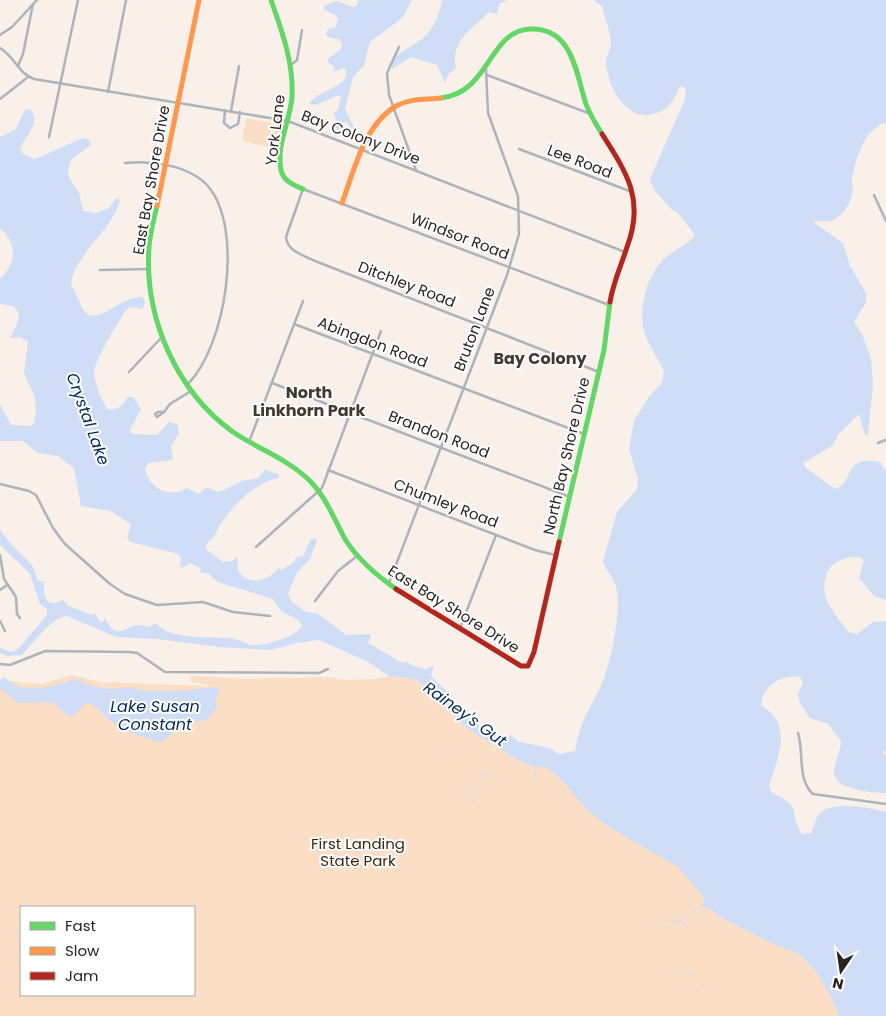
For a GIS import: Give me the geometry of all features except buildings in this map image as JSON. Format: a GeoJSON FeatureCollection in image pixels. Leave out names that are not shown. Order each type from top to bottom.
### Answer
{"type":"FeatureCollection","features":[{"type":"Feature","properties":{"kind":"street"},"geometry":{"type":"LineString","coordinates":[[0,35],[12,27],[37,0]]}},
{"type":"Feature","properties":{"kind":"street"},"geometry":{"type":"LineString","coordinates":[[50,137],[78,0]]}},
{"type":"Feature","properties":{"kind":"street"},"geometry":{"type":"LineString","coordinates":[[108,92],[126,0]]}},
{"type":"Feature","properties":{"kind":"street","name":"East Bay Shore Drive"},"geometry":{"type":"LineString","coordinates":[[199,0],[152,228],[149,269],[153,308],[172,361],[191,391],[224,425],[249,442],[294,467],[318,492],[357,556],[389,584],[521,666],[529,665]]}},
{"type":"Feature","properties":{"kind":"street","name":"York Lane"},"geometry":{"type":"LineString","coordinates":[[271,0],[291,65],[292,98],[281,170],[288,181],[304,189]]}},
{"type":"Feature","properties":{"kind":"street"},"geometry":{"type":"LineString","coordinates":[[18,66],[23,54],[33,4]]}},
{"type":"Feature","properties":{"kind":"street","name":"North Bay Shore Drive"},"geometry":{"type":"LineString","coordinates":[[392,107],[412,100],[439,100],[455,96],[487,72],[500,44],[513,34],[529,29],[550,33],[561,40],[570,52],[590,114],[622,162],[634,193],[635,225],[609,305],[604,350],[534,652],[529,665]]}},
{"type":"Feature","properties":{"kind":"street"},"geometry":{"type":"LineString","coordinates":[[291,65],[297,60],[302,30]]}},
{"type":"Feature","properties":{"kind":"street"},"geometry":{"type":"LineString","coordinates":[[399,47],[387,73],[392,107],[416,170]]}},
{"type":"Feature","properties":{"kind":"street"},"geometry":{"type":"LineString","coordinates":[[0,48],[10,55],[29,77],[0,99]]}},
{"type":"Feature","properties":{"kind":"street"},"geometry":{"type":"LineString","coordinates":[[231,111],[239,66]]}},
{"type":"Feature","properties":{"kind":"street"},"geometry":{"type":"LineString","coordinates":[[487,72],[590,114]]}},
{"type":"Feature","properties":{"kind":"street","name":"Bruton Lane"},"geometry":{"type":"LineString","coordinates":[[389,584],[418,504],[510,268],[519,234],[518,196],[488,113],[487,72]]}},
{"type":"Feature","properties":{"kind":"street","name":"Bay Colony Drive"},"geometry":{"type":"LineString","coordinates":[[29,77],[108,92],[288,121],[626,252]]}},
{"type":"Feature","properties":{"kind":"street"},"geometry":{"type":"LineString","coordinates":[[342,203],[376,123],[392,107]]}},
{"type":"Feature","properties":{"kind":"street"},"geometry":{"type":"LineString","coordinates":[[225,110],[224,123],[230,128],[238,124],[240,112]]}},
{"type":"Feature","properties":{"kind":"street","name":"Lee Road"},"geometry":{"type":"LineString","coordinates":[[519,149],[634,193]]}},
{"type":"Feature","properties":{"kind":"street"},"geometry":{"type":"LineString","coordinates":[[125,163],[141,162],[165,166],[196,176],[212,192],[222,219],[227,254],[226,290],[219,324],[201,368],[187,385]]}},
{"type":"Feature","properties":{"kind":"street","name":"Windsor Road"},"geometry":{"type":"LineString","coordinates":[[304,189],[609,305]]}},
{"type":"Feature","properties":{"kind":"street","name":"Ditchley Road"},"geometry":{"type":"LineString","coordinates":[[304,189],[286,239],[293,250],[319,262],[599,372]]}},
{"type":"Feature","properties":{"kind":"street"},"geometry":{"type":"LineString","coordinates":[[874,195],[886,221]]}},
{"type":"Feature","properties":{"kind":"street"},"geometry":{"type":"LineString","coordinates":[[100,270],[149,269]]}},
{"type":"Feature","properties":{"kind":"street"},"geometry":{"type":"LineString","coordinates":[[249,442],[303,301]]}},
{"type":"Feature","properties":{"kind":"street","name":"Abingdon Road"},"geometry":{"type":"LineString","coordinates":[[294,324],[584,434]]}},
{"type":"Feature","properties":{"kind":"street"},"geometry":{"type":"LineString","coordinates":[[256,547],[280,523],[318,492],[381,331]]}},
{"type":"Feature","properties":{"kind":"street"},"geometry":{"type":"LineString","coordinates":[[129,372],[162,337]]}},
{"type":"Feature","properties":{"kind":"street","name":"Brandon Road"},"geometry":{"type":"LineString","coordinates":[[272,382],[570,497]]}},
{"type":"Feature","properties":{"kind":"street"},"geometry":{"type":"LineString","coordinates":[[164,412],[170,404],[191,391]]}},
{"type":"Feature","properties":{"kind":"street"},"geometry":{"type":"LineString","coordinates":[[878,443],[886,440]]}},
{"type":"Feature","properties":{"kind":"street","name":"Chumley Road"},"geometry":{"type":"LineString","coordinates":[[328,470],[552,556],[555,555]]}},
{"type":"Feature","properties":{"kind":"street"},"geometry":{"type":"LineString","coordinates":[[0,484],[29,491],[36,496],[60,538],[110,584],[125,594],[150,604],[164,605],[204,602],[233,612],[270,616]]}},
{"type":"Feature","properties":{"kind":"street"},"geometry":{"type":"LineString","coordinates":[[460,628],[496,535]]}},
{"type":"Feature","properties":{"kind":"street"},"geometry":{"type":"LineString","coordinates":[[0,555],[7,584],[16,596],[17,614],[20,618]]}},
{"type":"Feature","properties":{"kind":"street"},"geometry":{"type":"LineString","coordinates":[[315,601],[338,571],[357,556]]}},
{"type":"Feature","properties":{"kind":"street"},"geometry":{"type":"LineString","coordinates":[[0,590],[7,584]]}},
{"type":"Feature","properties":{"kind":"street"},"geometry":{"type":"LineString","coordinates":[[0,622],[5,631]]}},
{"type":"Feature","properties":{"kind":"street"},"geometry":{"type":"LineString","coordinates":[[0,664],[10,665],[45,651],[130,652],[137,654],[165,672],[319,673],[328,669]]}},
{"type":"Feature","properties":{"kind":"street"},"geometry":{"type":"LineString","coordinates":[[798,733],[808,790],[813,794],[886,804]]}},
{"type":"Feature","properties":{"kind":"green space"},"geometry":{"type":"Polygon","coordinates":[[[246,118],[283,125],[278,149],[242,141],[246,118]]]}},
{"type":"Feature","properties":{"kind":"green space","name":"First Landing State Park"},"geometry":{"type":"Polygon","coordinates":[[[72,675],[100,682],[207,686],[189,681],[192,676],[248,679],[328,677],[345,680],[376,679],[389,676],[415,679],[465,727],[513,757],[530,765],[543,766],[551,771],[564,781],[580,803],[605,825],[679,867],[705,899],[701,906],[710,909],[722,918],[773,944],[799,954],[816,972],[830,995],[839,1016],[0,1016],[0,680],[42,684],[72,675]]]}},
{"type":"Feature","properties":{"kind":"water"},"geometry":{"type":"Polygon","coordinates":[[[358,0],[412,0],[402,18],[370,42],[364,65],[353,77],[345,109],[359,138],[346,122],[341,123],[340,131],[333,128],[336,119],[334,114],[338,109],[341,97],[339,95],[316,105],[309,104],[312,100],[338,85],[346,77],[346,70],[343,68],[333,72],[334,67],[328,62],[328,59],[341,49],[342,44],[339,39],[328,37],[326,34],[328,29],[336,27],[338,19],[335,15],[323,9],[324,6],[337,1],[353,7],[357,5],[358,0]]]}},
{"type":"Feature","properties":{"kind":"water"},"geometry":{"type":"Polygon","coordinates":[[[442,0],[507,0],[499,4],[497,14],[489,12],[464,36],[456,50],[456,68],[449,73],[445,83],[437,65],[411,57],[392,69],[392,63],[403,51],[430,31],[438,16],[442,0]]]}},
{"type":"Feature","properties":{"kind":"water","name":"Crystal Lake"},"geometry":{"type":"Polygon","coordinates":[[[593,0],[886,0],[886,122],[872,131],[862,145],[853,171],[853,190],[846,209],[835,219],[813,222],[843,243],[850,266],[866,293],[866,302],[854,322],[862,334],[871,358],[873,384],[868,435],[865,435],[859,414],[838,435],[832,446],[803,463],[806,468],[835,489],[845,482],[854,466],[860,462],[880,462],[886,471],[886,600],[874,596],[859,578],[864,561],[860,557],[844,559],[832,566],[825,578],[824,586],[828,603],[848,632],[857,634],[873,622],[886,621],[886,750],[883,754],[886,755],[886,793],[847,787],[836,778],[834,768],[841,741],[828,724],[810,718],[800,703],[798,694],[803,683],[800,677],[787,677],[774,682],[765,692],[761,705],[773,715],[778,723],[781,741],[769,786],[772,793],[792,806],[795,819],[802,834],[811,833],[819,814],[832,807],[851,806],[886,812],[886,1016],[839,1016],[830,995],[816,972],[799,954],[773,944],[722,918],[710,909],[701,906],[705,899],[678,867],[605,825],[580,803],[563,781],[551,771],[543,766],[534,767],[513,757],[465,727],[415,679],[389,676],[368,662],[319,640],[297,643],[271,650],[219,647],[157,639],[116,637],[67,616],[54,621],[48,626],[22,655],[7,656],[0,653],[0,648],[11,652],[17,650],[47,615],[47,609],[40,604],[30,574],[0,545],[0,530],[32,566],[37,580],[44,582],[44,595],[49,603],[63,600],[68,606],[93,615],[96,614],[99,621],[103,622],[105,618],[116,631],[138,625],[150,627],[156,623],[172,633],[193,637],[235,639],[251,645],[258,645],[273,642],[295,633],[302,625],[298,620],[281,611],[273,599],[218,582],[208,573],[201,573],[200,568],[190,563],[182,568],[180,566],[181,558],[178,554],[130,542],[127,537],[131,524],[110,511],[81,506],[74,468],[58,456],[38,453],[23,441],[0,441],[0,405],[11,425],[31,426],[34,424],[36,411],[35,397],[24,373],[28,342],[21,337],[10,338],[17,324],[19,313],[13,306],[0,304],[0,279],[9,267],[13,254],[10,240],[0,229],[0,137],[15,130],[25,110],[30,109],[33,114],[33,125],[20,150],[25,155],[35,159],[83,138],[89,140],[91,145],[71,160],[68,170],[69,178],[79,192],[83,211],[96,213],[109,208],[116,198],[120,200],[110,222],[79,263],[71,284],[83,310],[90,315],[103,313],[126,300],[142,297],[145,301],[143,309],[129,307],[125,312],[103,349],[94,372],[99,391],[107,409],[117,408],[128,397],[133,397],[141,409],[130,430],[132,434],[157,435],[169,422],[177,424],[179,433],[171,446],[173,460],[149,463],[145,468],[152,483],[160,490],[166,492],[178,492],[188,488],[198,494],[207,487],[217,492],[242,481],[258,478],[265,470],[278,474],[279,478],[261,484],[238,502],[207,543],[206,549],[223,562],[232,561],[237,557],[238,570],[243,576],[248,579],[259,580],[270,576],[278,568],[282,570],[294,562],[296,557],[303,556],[310,541],[315,538],[317,540],[310,559],[297,572],[288,594],[291,601],[306,612],[317,613],[346,635],[369,634],[371,636],[368,643],[403,663],[408,662],[411,665],[425,669],[434,665],[431,676],[451,696],[454,706],[473,722],[499,735],[512,736],[519,742],[550,748],[558,754],[575,751],[582,723],[600,688],[613,646],[618,602],[617,591],[603,561],[617,512],[637,489],[638,479],[629,449],[634,421],[650,395],[662,383],[664,371],[643,328],[644,297],[656,268],[670,254],[687,243],[695,235],[677,212],[673,211],[654,190],[650,179],[685,99],[686,88],[680,86],[668,106],[655,114],[639,114],[631,111],[624,105],[613,89],[607,70],[606,60],[611,46],[609,29],[602,6],[593,0]]]}},
{"type":"Feature","properties":{"kind":"water","name":"Lake Susan Constant"},"geometry":{"type":"Polygon","coordinates":[[[3,677],[13,684],[27,688],[44,688],[75,679],[91,686],[108,689],[131,687],[143,691],[179,691],[219,687],[219,693],[215,696],[217,707],[207,720],[185,723],[163,741],[158,742],[120,729],[91,703],[86,703],[74,715],[68,716],[52,702],[18,703],[0,688],[0,680],[3,677]]]}},
{"type":"Feature","properties":{"kind":"waterway"},"geometry":{"type":"LineString","coordinates":[[453,754],[454,750]]}},
{"type":"Feature","properties":{"kind":"waterway"},"geometry":{"type":"LineString","coordinates":[[514,759],[522,759]]}},
{"type":"Feature","properties":{"kind":"waterway"},"geometry":{"type":"LineString","coordinates":[[533,782],[536,770]]}},
{"type":"Feature","properties":{"kind":"waterway"},"geometry":{"type":"LineString","coordinates":[[480,774],[493,777]]}},
{"type":"Feature","properties":{"kind":"waterway"},"geometry":{"type":"LineString","coordinates":[[465,790],[469,788]]}},
{"type":"Feature","properties":{"kind":"waterway"},"geometry":{"type":"LineString","coordinates":[[466,789],[474,802]]}},
{"type":"Feature","properties":{"kind":"waterway"},"geometry":{"type":"LineString","coordinates":[[675,921],[686,917],[702,905]]}},
{"type":"Feature","properties":{"kind":"waterway"},"geometry":{"type":"LineString","coordinates":[[668,920],[678,924],[682,921],[689,929]]}},
{"type":"Feature","properties":{"kind":"waterway"},"geometry":{"type":"LineString","coordinates":[[684,971],[688,975],[694,974]]}},
{"type":"Feature","properties":{"kind":"traffic: fast"},"geometry":{"type":"LineString","coordinates":[[271,0],[289,60],[292,85],[291,106],[280,152],[281,170],[286,180],[303,189]]}},
{"type":"Feature","properties":{"kind":"traffic: fast"},"geometry":{"type":"LineString","coordinates":[[441,98],[457,93],[470,85],[505,40],[516,32],[530,29],[544,30],[564,44],[570,54],[588,108],[602,134]]}},
{"type":"Feature","properties":{"kind":"traffic: fast"},"geometry":{"type":"LineString","coordinates":[[157,206],[149,247],[152,300],[158,325],[180,374],[195,396],[233,432],[283,460],[310,481],[325,501],[345,539],[356,554],[375,573],[396,589]]}},
{"type":"Feature","properties":{"kind":"traffic: fast"},"geometry":{"type":"LineString","coordinates":[[559,542],[604,350],[610,302]]}},
{"type":"Feature","properties":{"kind":"traffic: slow"},"geometry":{"type":"LineString","coordinates":[[157,206],[199,0]]}},
{"type":"Feature","properties":{"kind":"traffic: slow"},"geometry":{"type":"LineString","coordinates":[[342,203],[356,163],[368,137],[385,114],[401,103],[441,98]]}},
{"type":"Feature","properties":{"kind":"traffic: jam"},"geometry":{"type":"LineString","coordinates":[[602,134],[626,174],[634,201],[632,230],[610,302]]}},
{"type":"Feature","properties":{"kind":"traffic: jam"},"geometry":{"type":"LineString","coordinates":[[396,589],[521,666],[528,666],[534,652],[559,542]]}},
{"type":"Feature","properties":{"kind":"district","name":"Bay Colony"},"geometry":{"type":"Point","coordinates":[540,358]}},
{"type":"Feature","properties":{"kind":"district","name":"North Linkhorn Park"},"geometry":{"type":"Point","coordinates":[309,401]}},
{"type":"Feature","properties":{"kind":"water label","name":"Rainey's Gut"},"geometry":{"type":"Point","coordinates":[465,714]}}]}
